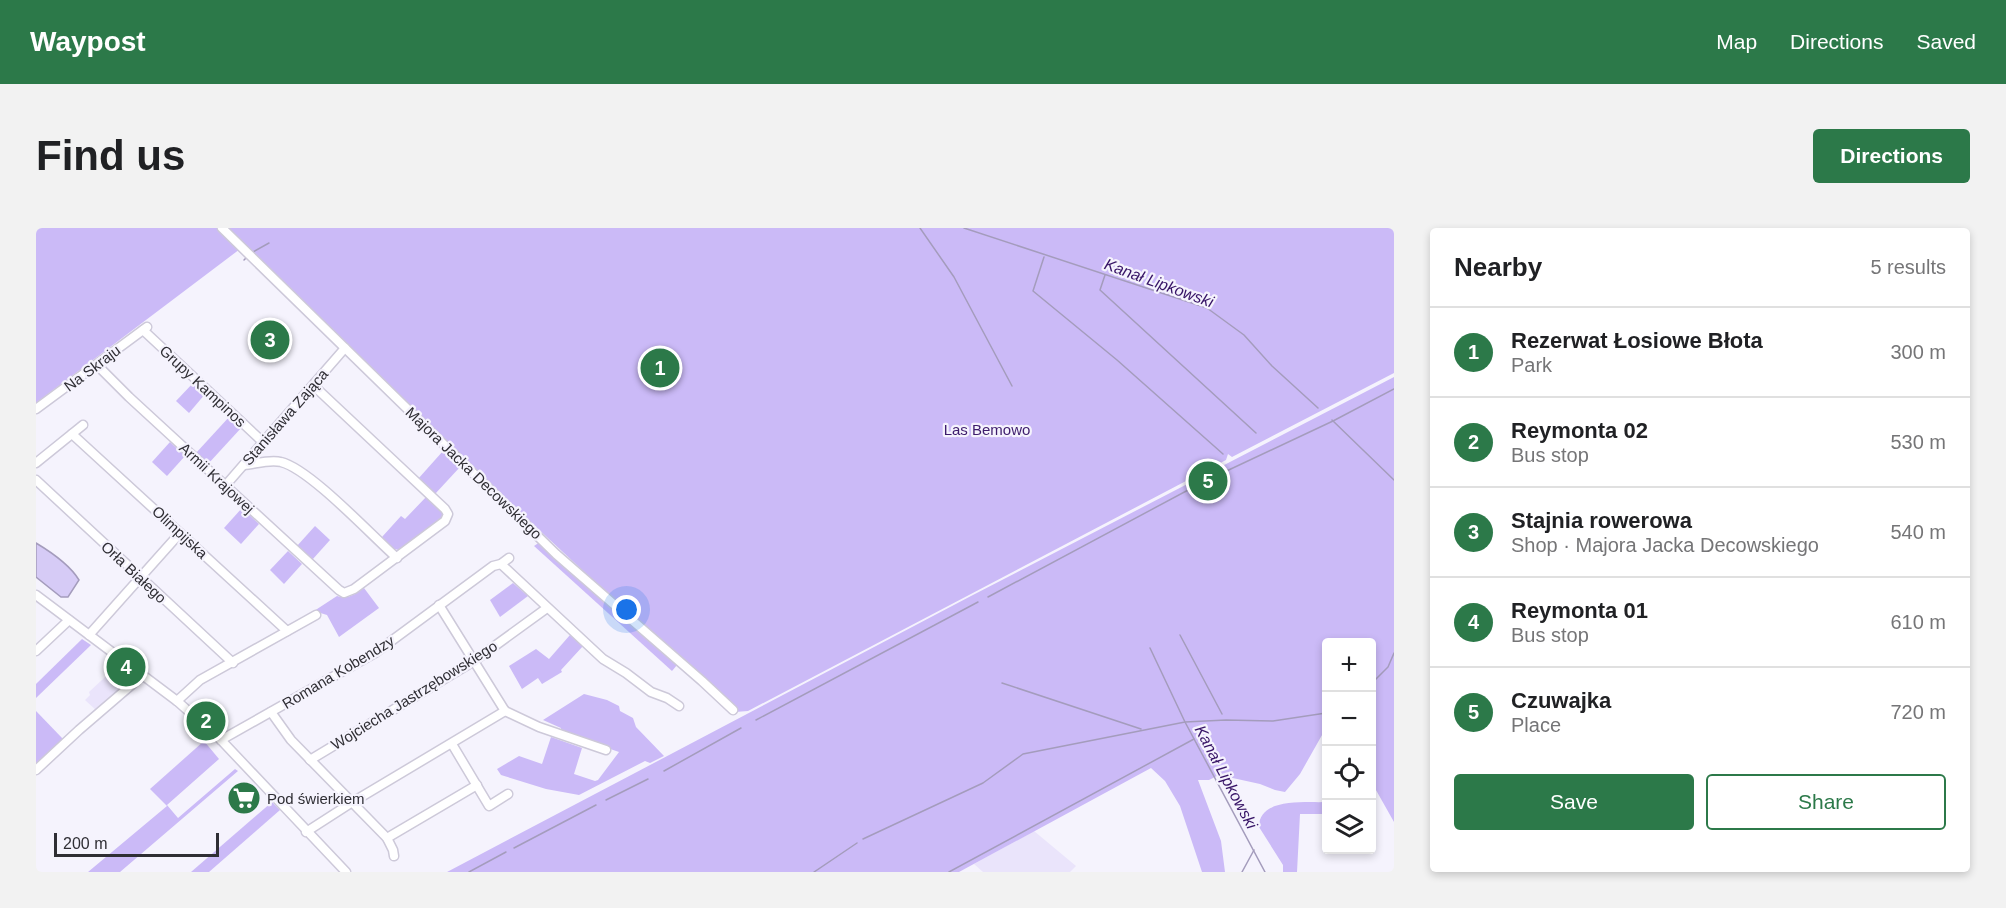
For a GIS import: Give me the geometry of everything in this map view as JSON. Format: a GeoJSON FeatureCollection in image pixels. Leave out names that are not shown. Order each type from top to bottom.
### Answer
{"type":"FeatureCollection","features":[{"type":"Feature","properties":{"kind":"street","name":"Majora Jacka Decowskiego"},"geometry":{"type":"LineString","coordinates":[[222,228],[556,554],[733,710]]}},
{"type":"Feature","properties":{"kind":"street","name":"Na Skraju"},"geometry":{"type":"LineString","coordinates":[[36,409],[145,328]]}},
{"type":"Feature","properties":{"kind":"street","name":"Grupy Kampinos"},"geometry":{"type":"LineString","coordinates":[[145,328],[264,443]]}},
{"type":"Feature","properties":{"kind":"street","name":"Stanisława Zająca"},"geometry":{"type":"LineString","coordinates":[[225,486],[345,348]]}},
{"type":"Feature","properties":{"kind":"street","name":"Armii Krajowej"},"geometry":{"type":"LineString","coordinates":[[97,365],[339,591],[344,593],[354,589],[397,558]]}},
{"type":"Feature","properties":{"kind":"street"},"geometry":{"type":"LineString","coordinates":[[244,465],[277,461],[297,470],[317,484],[397,558],[445,522],[448,514],[446,509],[314,386]]}},
{"type":"Feature","properties":{"kind":"street"},"geometry":{"type":"LineString","coordinates":[[36,463],[83,425]]}},
{"type":"Feature","properties":{"kind":"street","name":"Olimpijska"},"geometry":{"type":"LineString","coordinates":[[72,434],[287,631]]}},
{"type":"Feature","properties":{"kind":"street","name":"Orła Białego"},"geometry":{"type":"LineString","coordinates":[[36,480],[233,663]]}},
{"type":"Feature","properties":{"kind":"street"},"geometry":{"type":"LineString","coordinates":[[89,635],[180,533]]}},
{"type":"Feature","properties":{"kind":"street","name":"Romana Kobendzy"},"geometry":{"type":"LineString","coordinates":[[221,740],[375,653],[493,566],[509,558]]}},
{"type":"Feature","properties":{"kind":"street"},"geometry":{"type":"LineString","coordinates":[[501,564],[607,662],[651,692],[679,706]]}},
{"type":"Feature","properties":{"kind":"street"},"geometry":{"type":"LineString","coordinates":[[36,595],[177,701],[221,740],[346,872]]}},
{"type":"Feature","properties":{"kind":"street"},"geometry":{"type":"LineString","coordinates":[[439,605],[505,711],[539,727],[606,750]]}},
{"type":"Feature","properties":{"kind":"street","name":"Wojciecha Jastrzębowskiego"},"geometry":{"type":"LineString","coordinates":[[310,760],[474,662],[547,608]]}},
{"type":"Feature","properties":{"kind":"street"},"geometry":{"type":"LineString","coordinates":[[177,701],[200,680],[316,615]]}},
{"type":"Feature","properties":{"kind":"street"},"geometry":{"type":"LineString","coordinates":[[36,651],[69,620]]}},
{"type":"Feature","properties":{"kind":"street"},"geometry":{"type":"LineString","coordinates":[[36,770],[143,675]]}},
{"type":"Feature","properties":{"kind":"street"},"geometry":{"type":"LineString","coordinates":[[306,831],[505,711]]}},
{"type":"Feature","properties":{"kind":"street"},"geometry":{"type":"LineString","coordinates":[[271,712],[291,740],[387,838],[394,856]]}},
{"type":"Feature","properties":{"kind":"street"},"geometry":{"type":"LineString","coordinates":[[452,744],[489,806],[508,794]]}},
{"type":"Feature","properties":{"kind":"street"},"geometry":{"type":"LineString","coordinates":[[387,838],[477,785]]}},
{"type":"Feature","properties":{"kind":"shaded area"},"geometry":{"type":"Polygon","coordinates":[[[36,543],[65,564],[79,580],[68,597],[61,597],[36,577],[36,543]]]}},
{"type":"Feature","properties":{"kind":"shaded area"},"geometry":{"type":"Polygon","coordinates":[[[115,668],[118,671],[121,668],[128,672],[129,681],[96,710],[85,700],[90,695],[89,692],[115,668]]]}},
{"type":"Feature","properties":{"kind":"shaded area"},"geometry":{"type":"Polygon","coordinates":[[[1034,831],[1076,866],[1070,872],[983,872],[974,864],[1034,831]]]}},
{"type":"Feature","properties":{"kind":"green space","name":"Las Bemowo"},"geometry":{"type":"Polygon","coordinates":[[[36,228],[1394,228],[1394,373],[1232,457],[1228,454],[1226,460],[748,711],[735,712],[494,488],[244,246],[36,403],[36,228]]]}},
{"type":"Feature","properties":{"kind":"green space"},"geometry":{"type":"Polygon","coordinates":[[[1394,377],[1394,822],[1376,790],[1376,638],[1322,638],[1322,735],[1300,774],[1285,792],[1219,775],[1209,780],[1198,780],[1221,841],[1225,872],[1202,872],[1180,806],[1165,781],[1151,768],[959,872],[447,872],[971,596],[1394,377]]]}},
{"type":"Feature","properties":{"kind":"green space"},"geometry":{"type":"Polygon","coordinates":[[[194,382],[206,393],[189,413],[176,401],[194,382]]]}},
{"type":"Feature","properties":{"kind":"green space"},"geometry":{"type":"Polygon","coordinates":[[[230,416],[242,427],[208,464],[196,453],[230,416]]]}},
{"type":"Feature","properties":{"kind":"green space"},"geometry":{"type":"Polygon","coordinates":[[[170,442],[185,456],[167,476],[152,462],[170,442]]]}},
{"type":"Feature","properties":{"kind":"green space"},"geometry":{"type":"Polygon","coordinates":[[[443,451],[460,467],[435,494],[418,479],[443,451]]]}},
{"type":"Feature","properties":{"kind":"green space"},"geometry":{"type":"Polygon","coordinates":[[[427,496],[442,510],[442,518],[399,550],[394,549],[382,537],[401,516],[405,519],[427,496]]]}},
{"type":"Feature","properties":{"kind":"green space"},"geometry":{"type":"Polygon","coordinates":[[[242,508],[259,524],[241,544],[224,528],[242,508]]]}},
{"type":"Feature","properties":{"kind":"green space"},"geometry":{"type":"Polygon","coordinates":[[[315,526],[330,540],[312,560],[297,546],[315,526]]]}},
{"type":"Feature","properties":{"kind":"green space"},"geometry":{"type":"Polygon","coordinates":[[[540,542],[677,665],[672,671],[534,546],[540,542]]]}},
{"type":"Feature","properties":{"kind":"green space"},"geometry":{"type":"Polygon","coordinates":[[[288,551],[302,564],[284,584],[270,570],[288,551]]]}},
{"type":"Feature","properties":{"kind":"green space"},"geometry":{"type":"Polygon","coordinates":[[[513,583],[528,596],[500,617],[490,600],[513,583]]]}},
{"type":"Feature","properties":{"kind":"green space"},"geometry":{"type":"Polygon","coordinates":[[[364,588],[379,608],[339,637],[327,615],[314,611],[337,596],[348,597],[364,588]]]}},
{"type":"Feature","properties":{"kind":"green space"},"geometry":{"type":"Polygon","coordinates":[[[570,635],[583,646],[561,670],[562,672],[542,684],[538,678],[522,689],[509,666],[536,649],[549,659],[570,635]]]}},
{"type":"Feature","properties":{"kind":"green space"},"geometry":{"type":"Polygon","coordinates":[[[82,639],[91,645],[36,698],[36,684],[82,639]]]}},
{"type":"Feature","properties":{"kind":"green space"},"geometry":{"type":"Polygon","coordinates":[[[584,694],[619,706],[620,711],[633,718],[636,727],[664,756],[650,763],[645,761],[579,795],[546,789],[501,775],[497,769],[519,756],[542,764],[551,737],[582,748],[574,774],[598,780],[619,752],[561,732],[561,728],[543,720],[584,694]]]}},
{"type":"Feature","properties":{"kind":"green space"},"geometry":{"type":"Polygon","coordinates":[[[36,711],[63,739],[36,766],[36,711]]]}},
{"type":"Feature","properties":{"kind":"green space"},"geometry":{"type":"Polygon","coordinates":[[[204,741],[219,759],[167,805],[178,818],[235,769],[238,771],[120,872],[88,872],[167,806],[150,789],[204,741]]]}},
{"type":"Feature","properties":{"kind":"green space"},"geometry":{"type":"Polygon","coordinates":[[[272,802],[280,810],[209,872],[191,872],[272,802]]]}},
{"type":"Feature","properties":{"kind":"green space"},"geometry":{"type":"Polygon","coordinates":[[[1296,802],[1322,802],[1322,814],[1300,814],[1297,872],[1283,872],[1283,865],[1259,827],[1261,817],[1267,811],[1275,806],[1296,802]]]}},
{"type":"Feature","properties":{"kind":"waterway"},"geometry":{"type":"LineString","coordinates":[[920,228],[954,277],[1012,386]]}},
{"type":"Feature","properties":{"kind":"waterway","name":"Kanał Lipkowski"},"geometry":{"type":"LineString","coordinates":[[964,228],[1207,308],[1244,335],[1272,366],[1318,408]]}},
{"type":"Feature","properties":{"kind":"waterway"},"geometry":{"type":"LineString","coordinates":[[253,252],[269,243]]}},
{"type":"Feature","properties":{"kind":"waterway"},"geometry":{"type":"LineString","coordinates":[[1044,257],[1033,291],[1117,360],[1223,454]]}},
{"type":"Feature","properties":{"kind":"waterway"},"geometry":{"type":"LineString","coordinates":[[1105,275],[1100,290],[1256,433]]}},
{"type":"Feature","properties":{"kind":"waterway"},"geometry":{"type":"LineString","coordinates":[[1218,475],[1333,421],[1394,389]]}},
{"type":"Feature","properties":{"kind":"waterway","name":"Kanał Lipkowski"},"geometry":{"type":"LineString","coordinates":[[1332,420],[1394,480]]}},
{"type":"Feature","properties":{"kind":"waterway"},"geometry":{"type":"LineString","coordinates":[[988,597],[1205,481]]}},
{"type":"Feature","properties":{"kind":"waterway"},"geometry":{"type":"LineString","coordinates":[[756,720],[978,602]]}},
{"type":"Feature","properties":{"kind":"waterway"},"geometry":{"type":"LineString","coordinates":[[1180,635],[1222,714]]}},
{"type":"Feature","properties":{"kind":"waterway","name":"Kanał Lipkowski"},"geometry":{"type":"LineString","coordinates":[[1150,648],[1185,722],[1265,872]]}},
{"type":"Feature","properties":{"kind":"waterway","name":"Kanał Lipkowski"},"geometry":{"type":"LineString","coordinates":[[1376,679],[1388,667],[1394,653]]}},
{"type":"Feature","properties":{"kind":"waterway"},"geometry":{"type":"LineString","coordinates":[[1002,683],[1141,729]]}},
{"type":"Feature","properties":{"kind":"waterway"},"geometry":{"type":"LineString","coordinates":[[863,839],[983,783],[1023,754],[1185,722],[1273,721],[1322,714]]}},
{"type":"Feature","properties":{"kind":"waterway"},"geometry":{"type":"LineString","coordinates":[[664,771],[741,728]]}},
{"type":"Feature","properties":{"kind":"waterway"},"geometry":{"type":"LineString","coordinates":[[949,872],[1194,739]]}},
{"type":"Feature","properties":{"kind":"waterway"},"geometry":{"type":"LineString","coordinates":[[606,800],[648,779]]}},
{"type":"Feature","properties":{"kind":"waterway"},"geometry":{"type":"LineString","coordinates":[[514,848],[596,805]]}},
{"type":"Feature","properties":{"kind":"waterway"},"geometry":{"type":"LineString","coordinates":[[814,872],[857,843]]}},
{"type":"Feature","properties":{"kind":"waterway"},"geometry":{"type":"LineString","coordinates":[[1242,872],[1254,850]]}},
{"type":"Feature","properties":{"kind":"waterway"},"geometry":{"type":"LineString","coordinates":[[469,872],[506,852]]}},
{"type":"Feature","properties":{"kind":"place","name":"Stajnia rowerowa"},"geometry":{"type":"Point","coordinates":[270,340]}},
{"type":"Feature","properties":{"kind":"place","name":"Rezerwat Łosiowe Błota"},"geometry":{"type":"Point","coordinates":[660,368]}},
{"type":"Feature","properties":{"kind":"place","name":"Czuwajka"},"geometry":{"type":"Point","coordinates":[1208,481]}},
{"type":"Feature","properties":{"kind":"place","name":"Reymonta 01"},"geometry":{"type":"Point","coordinates":[126,667]}},
{"type":"Feature","properties":{"kind":"place","name":"Reymonta 02"},"geometry":{"type":"Point","coordinates":[206,721]}},
{"type":"Feature","properties":{"kind":"place","name":"Pod świerkiem"},"geometry":{"type":"Point","coordinates":[244,798]}}]}
